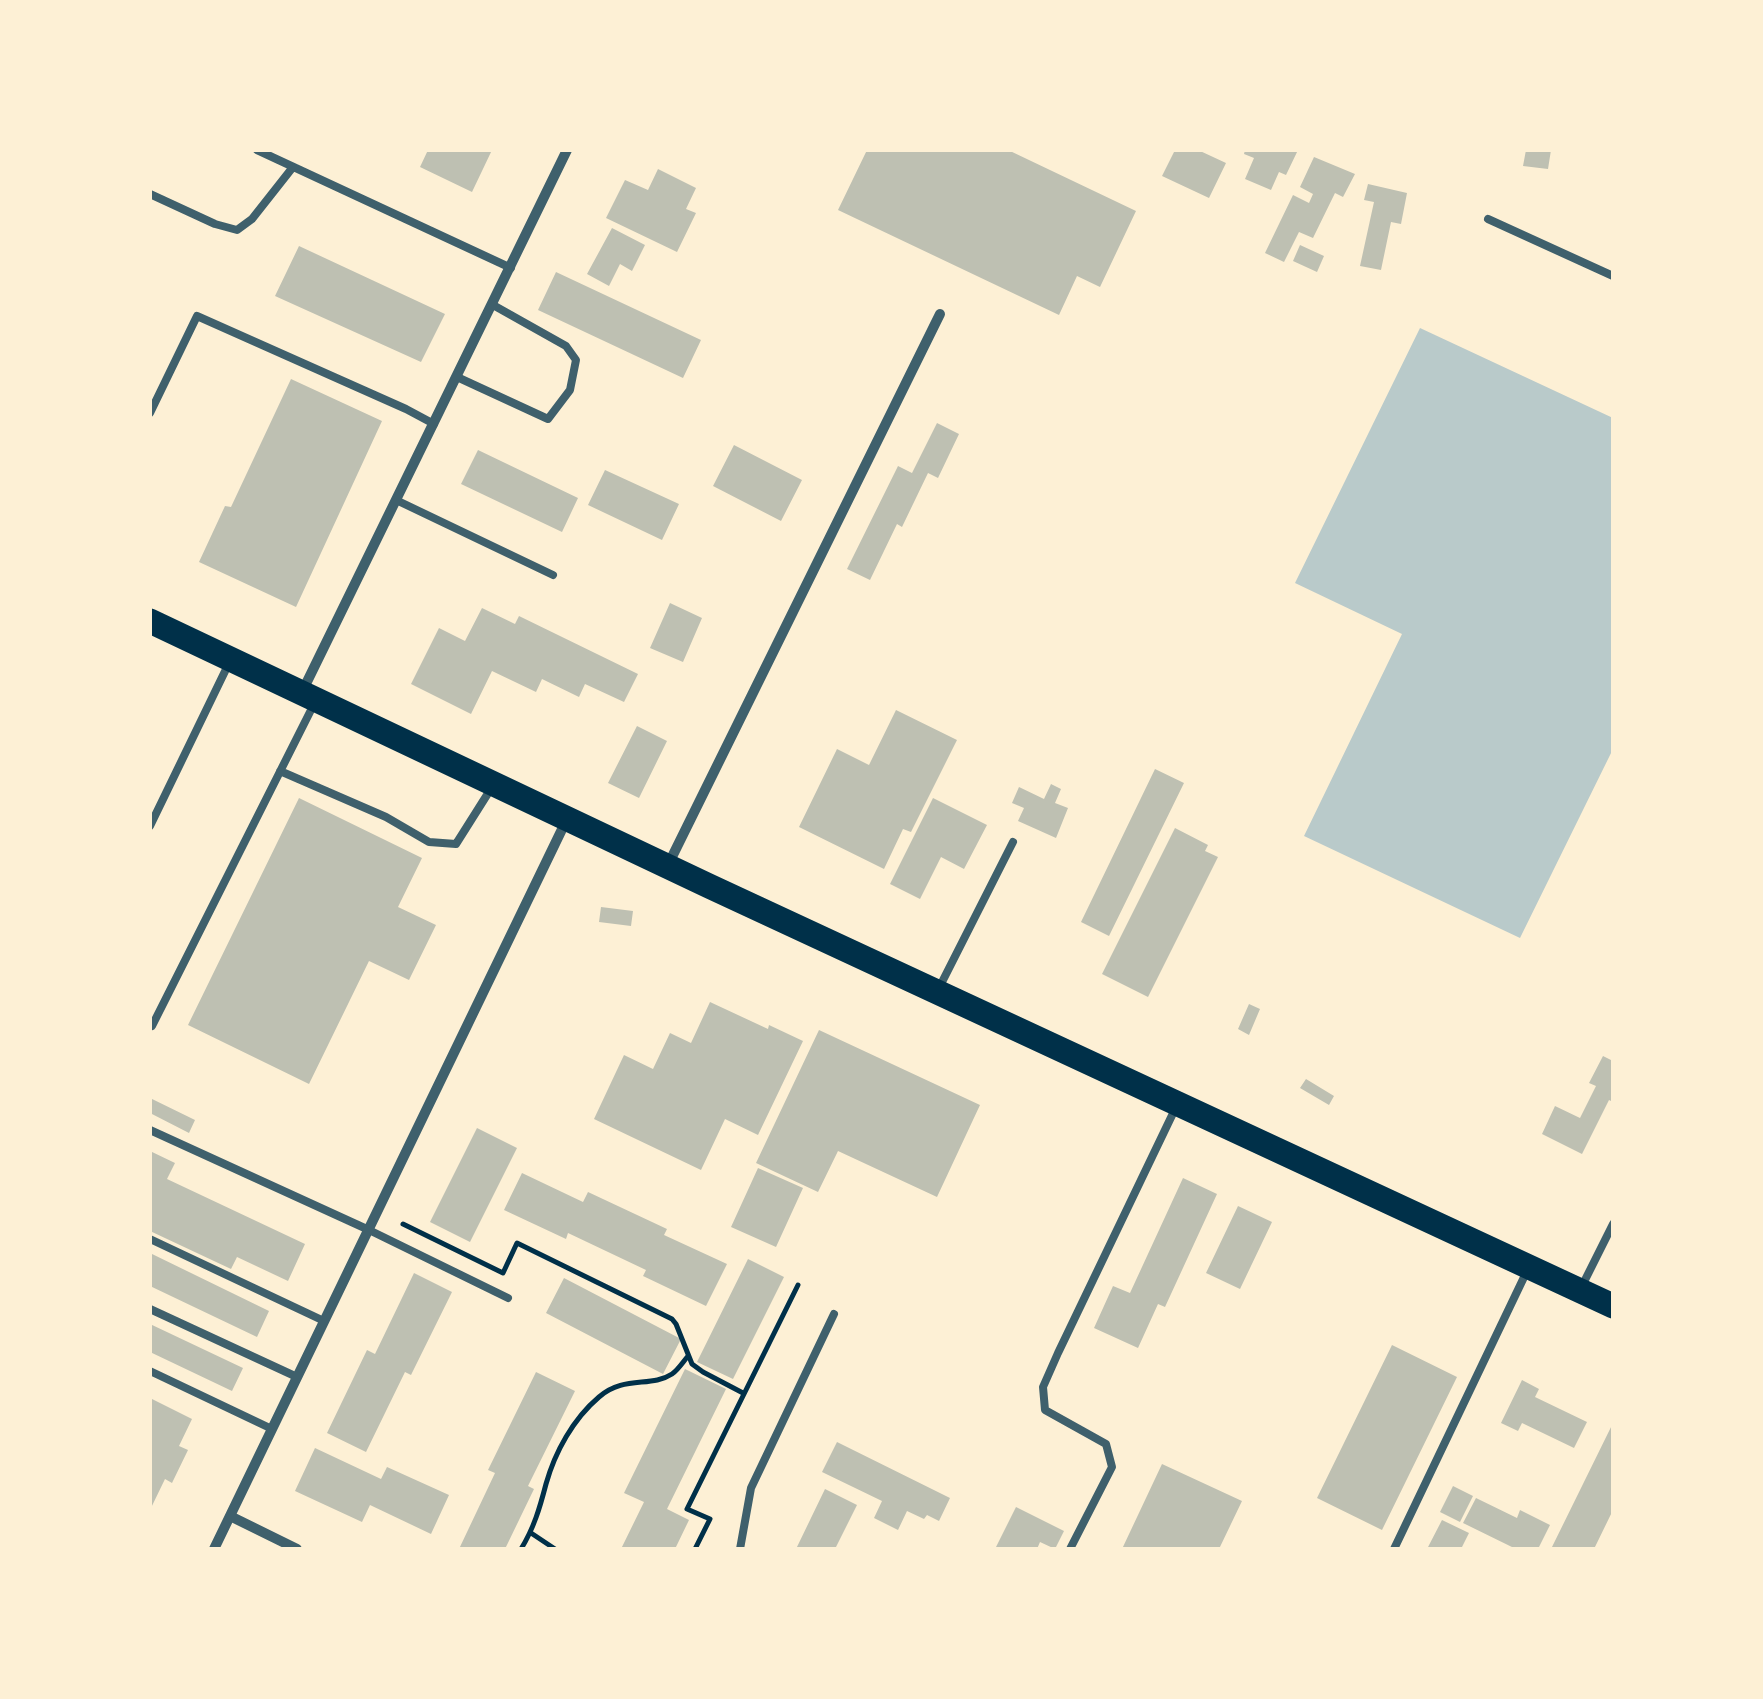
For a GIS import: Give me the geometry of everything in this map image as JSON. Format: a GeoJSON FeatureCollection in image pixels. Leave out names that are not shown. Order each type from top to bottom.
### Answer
{"type":"FeatureCollection","features":[{"type":"Feature","properties":{"kind":"main road"},"geometry":{"type":"LineString","coordinates":[[150,621],[1613,1306]]}},
{"type":"Feature","properties":{"kind":"street"},"geometry":{"type":"LineString","coordinates":[[308,696],[396,500],[567,150]]}},
{"type":"Feature","properties":{"kind":"street"},"geometry":{"type":"LineString","coordinates":[[667,866],[940,314]]}},
{"type":"Feature","properties":{"kind":"street"},"geometry":{"type":"LineString","coordinates":[[214,1549],[568,817]]}},
{"type":"Feature","properties":{"kind":"street"},"geometry":{"type":"LineString","coordinates":[[230,1516],[298,1549]]}},
{"type":"Feature","properties":{"kind":"lane"},"geometry":{"type":"LineString","coordinates":[[257,150],[510,268]]}},
{"type":"Feature","properties":{"kind":"lane"},"geometry":{"type":"LineString","coordinates":[[150,194],[237,230],[252,219],[294,167]]}},
{"type":"Feature","properties":{"kind":"lane"},"geometry":{"type":"LineString","coordinates":[[1488,219],[1613,276]]}},
{"type":"Feature","properties":{"kind":"lane"},"geometry":{"type":"LineString","coordinates":[[457,376],[548,419],[570,390],[576,360],[566,346],[493,305]]}},
{"type":"Feature","properties":{"kind":"lane"},"geometry":{"type":"LineString","coordinates":[[150,413],[197,316],[434,424]]}},
{"type":"Feature","properties":{"kind":"lane"},"geometry":{"type":"LineString","coordinates":[[396,500],[553,576]]}},
{"type":"Feature","properties":{"kind":"lane"},"geometry":{"type":"LineString","coordinates":[[151,821],[231,659]]}},
{"type":"Feature","properties":{"kind":"lane"},"geometry":{"type":"LineString","coordinates":[[152,1026],[280,771],[308,696]]}},
{"type":"Feature","properties":{"kind":"lane"},"geometry":{"type":"LineString","coordinates":[[280,771],[386,817],[429,842],[456,844],[495,783]]}},
{"type":"Feature","properties":{"kind":"lane"},"geometry":{"type":"LineString","coordinates":[[938,991],[1013,842]]}},
{"type":"Feature","properties":{"kind":"lane"},"geometry":{"type":"LineString","coordinates":[[1070,1549],[1112,1467],[1106,1444],[1045,1410],[1044,1387],[1178,1103]]}},
{"type":"Feature","properties":{"kind":"lane"},"geometry":{"type":"LineString","coordinates":[[150,1130],[508,1298]]}},
{"type":"Feature","properties":{"kind":"lane"},"geometry":{"type":"LineString","coordinates":[[1580,1290],[1613,1224]]}},
{"type":"Feature","properties":{"kind":"lane"},"geometry":{"type":"LineString","coordinates":[[150,1239],[324,1321]]}},
{"type":"Feature","properties":{"kind":"lane"},"geometry":{"type":"LineString","coordinates":[[1394,1549],[1529,1266]]}},
{"type":"Feature","properties":{"kind":"lane"},"geometry":{"type":"LineString","coordinates":[[150,1309],[297,1377]]}},
{"type":"Feature","properties":{"kind":"lane"},"geometry":{"type":"LineString","coordinates":[[740,1549],[751,1488],[834,1314]]}},
{"type":"Feature","properties":{"kind":"lane"},"geometry":{"type":"LineString","coordinates":[[150,1371],[272,1428]]}},
{"type":"Feature","properties":{"kind":"path"},"geometry":{"type":"LineString","coordinates":[[403,1224],[503,1272],[517,1243],[672,1319],[688,1356],[703,1372],[744,1393]]}},
{"type":"Feature","properties":{"kind":"path"},"geometry":{"type":"LineString","coordinates":[[695,1549],[710,1519],[687,1509],[798,1285]]}},
{"type":"Feature","properties":{"kind":"path"},"geometry":{"type":"LineString","coordinates":[[521,1549],[531,1532],[551,1468],[582,1416],[617,1385],[672,1374],[688,1356]]}},
{"type":"Feature","properties":{"kind":"path"},"geometry":{"type":"LineString","coordinates":[[531,1532],[556,1549]]}},
{"type":"Feature","properties":{"kind":"shaded area"},"geometry":{"type":"Polygon","coordinates":[[[1420,328],[1613,418],[1613,749],[1520,938],[1304,836],[1402,634],[1295,583],[1420,328]]]}},
{"type":"Feature","properties":{"kind":"building"},"geometry":{"type":"Polygon","coordinates":[[[428,150],[492,150],[472,192],[420,167],[428,150]]]}},
{"type":"Feature","properties":{"kind":"building"},"geometry":{"type":"Polygon","coordinates":[[[867,150],[1008,150],[1136,211],[1100,287],[1077,276],[1059,315],[838,210],[867,150]]]}},
{"type":"Feature","properties":{"kind":"building"},"geometry":{"type":"Polygon","coordinates":[[[1175,150],[1198,150],[1226,163],[1209,198],[1162,176],[1175,150]]]}},
{"type":"Feature","properties":{"kind":"building"},"geometry":{"type":"Polygon","coordinates":[[[1245,150],[1298,150],[1286,175],[1279,172],[1271,190],[1245,179],[1254,158],[1244,154],[1245,150]]]}},
{"type":"Feature","properties":{"kind":"building"},"geometry":{"type":"Polygon","coordinates":[[[1526,150],[1551,150],[1548,169],[1523,166],[1526,150]]]}},
{"type":"Feature","properties":{"kind":"building"},"geometry":{"type":"Polygon","coordinates":[[[1314,157],[1355,174],[1343,197],[1335,193],[1313,238],[1299,232],[1284,262],[1265,253],[1293,195],[1309,203],[1313,194],[1300,187],[1314,157]]]}},
{"type":"Feature","properties":{"kind":"building"},"geometry":{"type":"Polygon","coordinates":[[[658,169],[696,188],[686,209],[696,213],[677,252],[606,218],[625,180],[648,190],[658,169]]]}},
{"type":"Feature","properties":{"kind":"building"},"geometry":{"type":"Polygon","coordinates":[[[1368,184],[1407,193],[1401,224],[1391,222],[1381,270],[1360,266],[1374,202],[1364,200],[1368,184]]]}},
{"type":"Feature","properties":{"kind":"building"},"geometry":{"type":"Polygon","coordinates":[[[612,228],[645,245],[632,271],[620,264],[609,286],[587,274],[612,228]]]}},
{"type":"Feature","properties":{"kind":"building"},"geometry":{"type":"Polygon","coordinates":[[[1300,245],[1324,256],[1317,272],[1293,261],[1300,245]]]}},
{"type":"Feature","properties":{"kind":"building"},"geometry":{"type":"Polygon","coordinates":[[[299,246],[445,314],[421,362],[275,296],[299,246]]]}},
{"type":"Feature","properties":{"kind":"building"},"geometry":{"type":"Polygon","coordinates":[[[556,272],[701,340],[683,378],[538,310],[556,272]]]}},
{"type":"Feature","properties":{"kind":"building"},"geometry":{"type":"Polygon","coordinates":[[[291,379],[382,421],[296,607],[199,562],[225,506],[231,507],[291,379]]]}},
{"type":"Feature","properties":{"kind":"building"},"geometry":{"type":"Polygon","coordinates":[[[937,423],[959,434],[938,478],[928,473],[870,580],[847,569],[898,466],[912,473],[937,423]]]}},
{"type":"Feature","properties":{"kind":"building"},"geometry":{"type":"Polygon","coordinates":[[[734,445],[802,480],[781,521],[713,486],[734,445]]]}},
{"type":"Feature","properties":{"kind":"building"},"geometry":{"type":"Polygon","coordinates":[[[478,450],[578,498],[562,532],[461,484],[478,450]]]}},
{"type":"Feature","properties":{"kind":"building"},"geometry":{"type":"Polygon","coordinates":[[[605,470],[679,504],[662,540],[588,505],[605,470]]]}},
{"type":"Feature","properties":{"kind":"building"},"geometry":{"type":"Polygon","coordinates":[[[670,603],[702,618],[683,662],[650,648],[670,603]]]}},
{"type":"Feature","properties":{"kind":"building"},"geometry":{"type":"Polygon","coordinates":[[[482,608],[515,624],[519,616],[638,674],[624,702],[585,684],[579,697],[542,679],[536,692],[492,671],[471,714],[411,684],[439,628],[465,641],[482,608]]]}},
{"type":"Feature","properties":{"kind":"building"},"geometry":{"type":"Polygon","coordinates":[[[896,710],[957,740],[911,832],[903,829],[884,869],[799,827],[837,749],[869,765],[896,710]]]}},
{"type":"Feature","properties":{"kind":"building"},"geometry":{"type":"Polygon","coordinates":[[[637,726],[667,741],[639,798],[608,783],[637,726]]]}},
{"type":"Feature","properties":{"kind":"building"},"geometry":{"type":"Polygon","coordinates":[[[1155,769],[1184,783],[1109,936],[1081,922],[1155,769]]]}},
{"type":"Feature","properties":{"kind":"building"},"geometry":{"type":"Polygon","coordinates":[[[1051,784],[1061,789],[1055,803],[1068,808],[1056,838],[1018,821],[1024,808],[1012,803],[1019,787],[1044,799],[1051,784]]]}},
{"type":"Feature","properties":{"kind":"building"},"geometry":{"type":"Polygon","coordinates":[[[299,798],[422,858],[398,907],[436,925],[409,980],[369,961],[309,1084],[188,1025],[299,798]]]}},
{"type":"Feature","properties":{"kind":"building"},"geometry":{"type":"Polygon","coordinates":[[[933,798],[987,825],[964,869],[941,857],[920,899],[890,884],[933,798]]]}},
{"type":"Feature","properties":{"kind":"building"},"geometry":{"type":"Polygon","coordinates":[[[1175,828],[1208,845],[1205,851],[1218,857],[1148,997],[1102,974],[1175,828]]]}},
{"type":"Feature","properties":{"kind":"building"},"geometry":{"type":"Polygon","coordinates":[[[601,907],[633,911],[631,926],[599,922],[601,907]]]}},
{"type":"Feature","properties":{"kind":"building"},"geometry":{"type":"Polygon","coordinates":[[[710,1002],[803,1041],[758,1135],[725,1119],[701,1170],[594,1119],[624,1055],[653,1069],[670,1033],[691,1043],[710,1002]]]}},
{"type":"Feature","properties":{"kind":"building"},"geometry":{"type":"Polygon","coordinates":[[[1249,1004],[1260,1009],[1249,1035],[1238,1029],[1249,1004]]]}},
{"type":"Feature","properties":{"kind":"building"},"geometry":{"type":"Polygon","coordinates":[[[819,1030],[980,1105],[937,1197],[838,1151],[818,1192],[756,1163],[819,1030]]]}},
{"type":"Feature","properties":{"kind":"building"},"geometry":{"type":"Polygon","coordinates":[[[1603,1056],[1613,1061],[1613,1102],[1609,1100],[1582,1154],[1542,1134],[1555,1106],[1580,1118],[1596,1086],[1589,1083],[1603,1056]]]}},
{"type":"Feature","properties":{"kind":"building"},"geometry":{"type":"Polygon","coordinates":[[[1306,1079],[1334,1096],[1329,1105],[1300,1088],[1306,1079]]]}},
{"type":"Feature","properties":{"kind":"building"},"geometry":{"type":"Polygon","coordinates":[[[150,1098],[195,1120],[189,1133],[150,1113],[150,1098]]]}},
{"type":"Feature","properties":{"kind":"building"},"geometry":{"type":"Polygon","coordinates":[[[477,1128],[517,1148],[470,1242],[430,1222],[477,1128]]]}},
{"type":"Feature","properties":{"kind":"building"},"geometry":{"type":"Polygon","coordinates":[[[150,1151],[175,1163],[167,1179],[305,1244],[288,1281],[237,1257],[231,1269],[150,1231],[150,1151]]]}},
{"type":"Feature","properties":{"kind":"building"},"geometry":{"type":"Polygon","coordinates":[[[758,1168],[803,1188],[776,1247],[731,1227],[758,1168]]]}},
{"type":"Feature","properties":{"kind":"building"},"geometry":{"type":"Polygon","coordinates":[[[522,1173],[583,1202],[588,1192],[667,1229],[664,1235],[727,1264],[706,1306],[643,1276],[646,1270],[568,1233],[566,1239],[504,1210],[522,1173]]]}},
{"type":"Feature","properties":{"kind":"building"},"geometry":{"type":"Polygon","coordinates":[[[1183,1178],[1217,1194],[1165,1307],[1158,1304],[1138,1348],[1094,1328],[1113,1286],[1130,1293],[1183,1178]]]}},
{"type":"Feature","properties":{"kind":"building"},"geometry":{"type":"Polygon","coordinates":[[[1238,1206],[1272,1222],[1240,1289],[1206,1273],[1238,1206]]]}},
{"type":"Feature","properties":{"kind":"building"},"geometry":{"type":"Polygon","coordinates":[[[150,1253],[269,1311],[257,1337],[150,1286],[150,1253]]]}},
{"type":"Feature","properties":{"kind":"building"},"geometry":{"type":"Polygon","coordinates":[[[748,1259],[784,1277],[733,1379],[697,1362],[748,1259]]]}},
{"type":"Feature","properties":{"kind":"building"},"geometry":{"type":"Polygon","coordinates":[[[414,1273],[452,1292],[411,1375],[405,1372],[366,1452],[327,1433],[367,1350],[375,1354],[414,1273]]]}},
{"type":"Feature","properties":{"kind":"building"},"geometry":{"type":"Polygon","coordinates":[[[564,1278],[681,1339],[663,1374],[546,1313],[564,1278]]]}},
{"type":"Feature","properties":{"kind":"building"},"geometry":{"type":"Polygon","coordinates":[[[150,1324],[243,1368],[232,1391],[150,1352],[150,1324]]]}},
{"type":"Feature","properties":{"kind":"building"},"geometry":{"type":"Polygon","coordinates":[[[1392,1345],[1457,1377],[1382,1530],[1317,1498],[1392,1345]]]}},
{"type":"Feature","properties":{"kind":"building"},"geometry":{"type":"Polygon","coordinates":[[[685,1369],[726,1389],[667,1509],[689,1520],[675,1549],[621,1549],[644,1502],[624,1493],[685,1369]]]}},
{"type":"Feature","properties":{"kind":"building"},"geometry":{"type":"Polygon","coordinates":[[[536,1372],[575,1391],[528,1486],[534,1489],[505,1549],[459,1549],[495,1473],[488,1470],[536,1372]]]}},
{"type":"Feature","properties":{"kind":"building"},"geometry":{"type":"Polygon","coordinates":[[[1522,1380],[1539,1389],[1535,1397],[1587,1422],[1574,1448],[1522,1423],[1518,1431],[1501,1423],[1522,1380]]]}},
{"type":"Feature","properties":{"kind":"building"},"geometry":{"type":"Polygon","coordinates":[[[150,1398],[192,1419],[179,1446],[188,1450],[172,1483],[165,1479],[150,1510],[150,1398]]]}},
{"type":"Feature","properties":{"kind":"building"},"geometry":{"type":"Polygon","coordinates":[[[1613,1423],[1613,1510],[1594,1549],[1551,1549],[1613,1423]]]}},
{"type":"Feature","properties":{"kind":"building"},"geometry":{"type":"Polygon","coordinates":[[[837,1442],[950,1498],[939,1521],[907,1511],[898,1530],[874,1518],[882,1501],[822,1472],[837,1442]]]}},
{"type":"Feature","properties":{"kind":"building"},"geometry":{"type":"Polygon","coordinates":[[[315,1448],[381,1479],[387,1467],[449,1495],[431,1534],[370,1505],[362,1522],[295,1491],[315,1448]]]}},
{"type":"Feature","properties":{"kind":"building"},"geometry":{"type":"Polygon","coordinates":[[[1162,1464],[1242,1501],[1219,1549],[1122,1549],[1162,1464]]]}},
{"type":"Feature","properties":{"kind":"building"},"geometry":{"type":"Polygon","coordinates":[[[1453,1486],[1473,1496],[1460,1522],[1440,1512],[1453,1486]]]}},
{"type":"Feature","properties":{"kind":"building"},"geometry":{"type":"Polygon","coordinates":[[[825,1489],[857,1505],[835,1549],[796,1549],[825,1489]]]}},
{"type":"Feature","properties":{"kind":"building"},"geometry":{"type":"Polygon","coordinates":[[[1476,1498],[1517,1518],[1520,1510],[1550,1525],[1538,1549],[1516,1549],[1463,1523],[1476,1498]]]}},
{"type":"Feature","properties":{"kind":"building"},"geometry":{"type":"Polygon","coordinates":[[[1016,1507],[1064,1531],[1055,1549],[1040,1542],[1037,1549],[995,1549],[1016,1507]]]}},
{"type":"Feature","properties":{"kind":"building"},"geometry":{"type":"Polygon","coordinates":[[[1442,1520],[1469,1533],[1461,1549],[1427,1549],[1442,1520]]]}}]}
